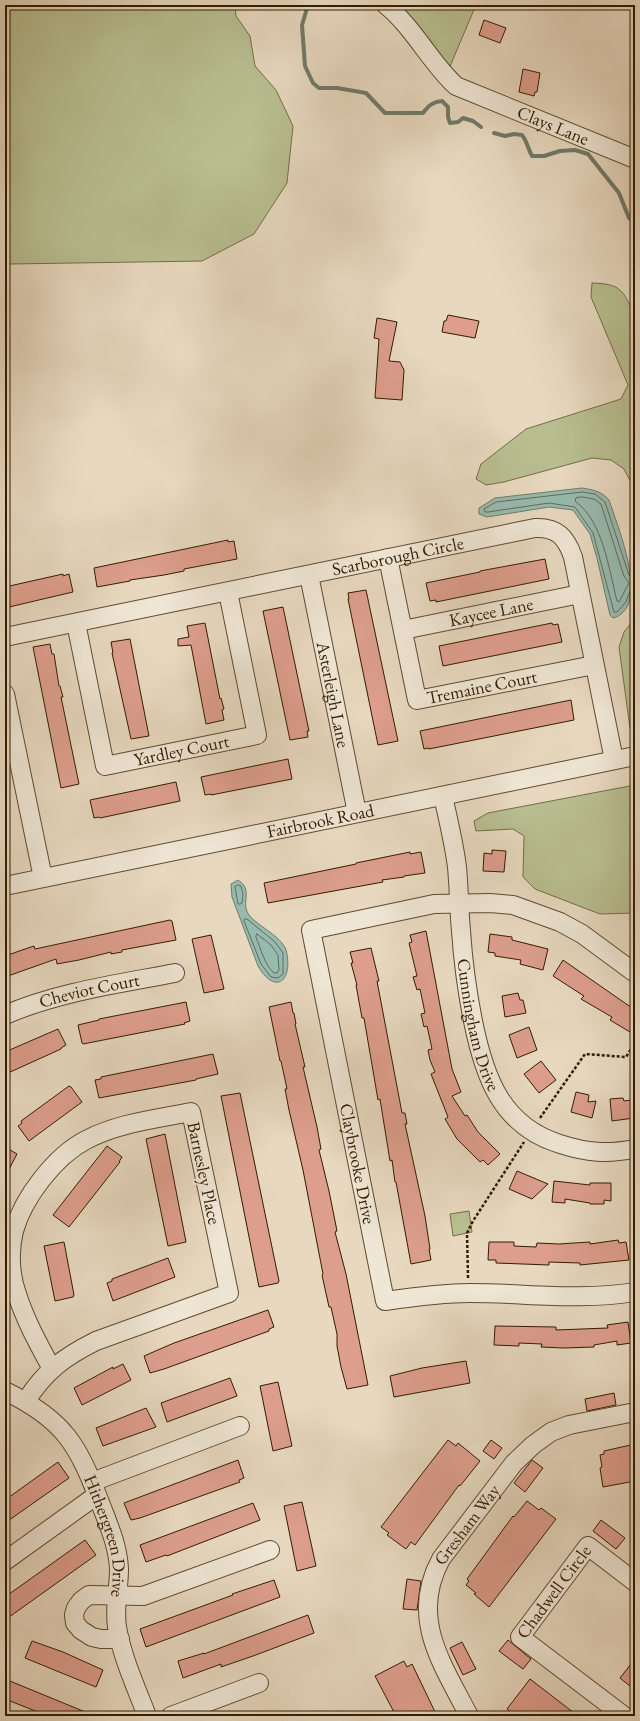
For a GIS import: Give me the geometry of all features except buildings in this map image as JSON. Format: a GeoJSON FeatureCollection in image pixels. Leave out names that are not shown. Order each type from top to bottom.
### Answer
{"type":"FeatureCollection","features":[{"type":"Feature","properties":{"kind":"street","name":"Clays Lane"},"geometry":{"type":"LineString","coordinates":[[386,5],[399,16],[446,76],[456,86],[635,159]]}},
{"type":"Feature","properties":{"kind":"street","name":"Scarborough Circle"},"geometry":{"type":"LineString","coordinates":[[5,637],[535,528],[545,528],[556,531],[563,537],[569,546],[573,557],[614,760]]}},
{"type":"Feature","properties":{"kind":"street","name":"Tremaine Court"},"geometry":{"type":"LineString","coordinates":[[388,558],[417,700],[594,665]]}},
{"type":"Feature","properties":{"kind":"street","name":"Asterleigh Lane"},"geometry":{"type":"LineString","coordinates":[[309,575],[357,813]]}},
{"type":"Feature","properties":{"kind":"street","name":"Yardley Court"},"geometry":{"type":"LineString","coordinates":[[76,623],[105,766],[257,736],[228,592]]}},
{"type":"Feature","properties":{"kind":"street","name":"Kaycee Lane"},"geometry":{"type":"LineString","coordinates":[[403,630],[580,594]]}},
{"type":"Feature","properties":{"kind":"street"},"geometry":{"type":"LineString","coordinates":[[5,694],[43,878]]}},
{"type":"Feature","properties":{"kind":"street","name":"Fairbrook Road"},"geometry":{"type":"LineString","coordinates":[[5,886],[635,756]]}},
{"type":"Feature","properties":{"kind":"street","name":"Cunningham Drive"},"geometry":{"type":"LineString","coordinates":[[443,796],[457,866],[467,992],[479,1052],[487,1076],[496,1094],[516,1120],[547,1140],[585,1151],[602,1153],[635,1149]]}},
{"type":"Feature","properties":{"kind":"street"},"geometry":{"type":"LineString","coordinates":[[460,903],[513,905],[536,912],[582,934],[635,973]]}},
{"type":"Feature","properties":{"kind":"street","name":"Claybrooke Drive"},"geometry":{"type":"LineString","coordinates":[[460,903],[434,904],[311,930],[385,1301],[469,1293],[567,1296],[635,1292]]}},
{"type":"Feature","properties":{"kind":"street","name":"Cheviot Court"},"geometry":{"type":"LineString","coordinates":[[5,1015],[67,994],[175,973]]}},
{"type":"Feature","properties":{"kind":"street","name":"Barnesley Place"},"geometry":{"type":"LineString","coordinates":[[26,1401],[38,1383],[52,1368],[80,1349],[96,1341],[229,1292],[191,1112],[119,1126],[85,1140],[71,1149],[51,1168],[24,1207],[14,1231],[11,1252],[16,1294],[27,1320],[52,1368]]}},
{"type":"Feature","properties":{"kind":"street","name":"Hithergreen Drive"},"geometry":{"type":"LineString","coordinates":[[5,1391],[26,1401],[53,1420],[77,1450],[95,1489],[115,1540],[119,1569],[116,1613],[120,1639],[147,1716]]}},
{"type":"Feature","properties":{"kind":"street","name":"Gresham Way"},"geometry":{"type":"LineString","coordinates":[[469,1716],[438,1657],[430,1629],[427,1611],[428,1592],[433,1573],[441,1558],[514,1464],[533,1445],[551,1432],[569,1425],[635,1412]]}},
{"type":"Feature","properties":{"kind":"street"},"geometry":{"type":"LineString","coordinates":[[5,1561],[95,1489],[240,1426]]}},
{"type":"Feature","properties":{"kind":"street","name":"Chadwell Circle"},"geometry":{"type":"LineString","coordinates":[[624,1716],[520,1637],[588,1546],[635,1582]]}},
{"type":"Feature","properties":{"kind":"street"},"geometry":{"type":"LineString","coordinates":[[120,1639],[101,1639],[81,1630],[75,1623],[74,1616],[76,1608],[81,1600],[89,1595],[143,1596],[270,1550]]}},
{"type":"Feature","properties":{"kind":"street"},"geometry":{"type":"LineString","coordinates":[[171,1716],[259,1683]]}},
{"type":"Feature","properties":{"kind":"path"},"geometry":{"type":"LineString","coordinates":[[469,1293],[467,1233],[472,1221],[490,1195],[507,1166],[585,1054],[626,1056],[635,1043]]}},
{"type":"Feature","properties":{"kind":"green space"},"geometry":{"type":"Polygon","coordinates":[[[5,5],[235,5],[236,16],[250,36],[255,66],[276,90],[293,126],[287,183],[254,234],[202,261],[10,264],[5,262],[5,5]]]}},
{"type":"Feature","properties":{"kind":"green space"},"geometry":{"type":"Polygon","coordinates":[[[394,5],[476,5],[448,71],[394,5]]]}},
{"type":"Feature","properties":{"kind":"green space"},"geometry":{"type":"Polygon","coordinates":[[[592,283],[610,285],[620,290],[624,294],[635,315],[635,490],[624,469],[611,460],[592,458],[504,482],[486,485],[476,479],[481,464],[526,429],[621,399],[628,385],[591,297],[592,283]]]}},
{"type":"Feature","properties":{"kind":"green space"},"geometry":{"type":"Polygon","coordinates":[[[635,618],[635,733],[630,728],[619,647],[624,632],[635,618]]]}},
{"type":"Feature","properties":{"kind":"green space"},"geometry":{"type":"Polygon","coordinates":[[[635,785],[635,913],[600,914],[535,889],[523,877],[524,836],[513,829],[476,831],[474,821],[488,813],[635,785]]]}},
{"type":"Feature","properties":{"kind":"green space"},"geometry":{"type":"Polygon","coordinates":[[[469,1211],[472,1232],[453,1236],[450,1214],[469,1211]]]}},
{"type":"Feature","properties":{"kind":"water"},"geometry":{"type":"Polygon","coordinates":[[[582,488],[597,491],[609,500],[626,554],[631,583],[630,596],[627,607],[624,611],[613,618],[610,615],[590,534],[573,510],[549,507],[487,517],[479,514],[479,508],[495,498],[582,488]]]}},
{"type":"Feature","properties":{"kind":"water"},"geometry":{"type":"Polygon","coordinates":[[[238,880],[245,888],[246,906],[249,915],[258,924],[276,937],[285,948],[288,964],[287,972],[284,978],[280,981],[276,982],[270,980],[264,975],[258,966],[232,897],[231,884],[238,880]]]}},
{"type":"Feature","properties":{"kind":"waterway"},"geometry":{"type":"LineString","coordinates":[[308,5],[302,25],[305,66],[313,83],[319,88],[337,88],[366,93],[385,113],[423,113],[431,104],[442,101],[448,107],[448,117],[450,123],[458,122],[463,118],[473,121],[481,127]]}},
{"type":"Feature","properties":{"kind":"waterway"},"geometry":{"type":"LineString","coordinates":[[494,133],[505,136],[514,134],[522,135],[532,156],[544,156],[560,151],[575,150],[588,154],[619,193],[629,218],[635,223]]}}]}
